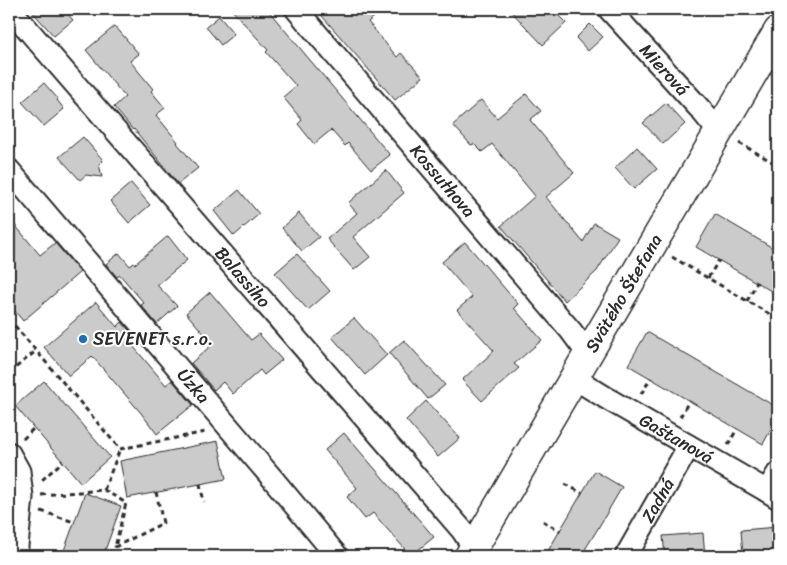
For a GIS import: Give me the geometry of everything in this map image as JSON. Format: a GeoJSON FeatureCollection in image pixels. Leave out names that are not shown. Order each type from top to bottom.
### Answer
{"type":"FeatureCollection","features":[{"type":"Feature","properties":{"kind":"street","name":"Balassiho"},"geometry":{"type":"LineString","coordinates":[[10,9],[455,522],[472,552]]}},
{"type":"Feature","properties":{"kind":"street","name":"Kossuthova"},"geometry":{"type":"LineString","coordinates":[[296,9],[588,354]]}},
{"type":"Feature","properties":{"kind":"street","name":"Mierová"},"geometry":{"type":"LineString","coordinates":[[609,9],[695,102],[719,132]]}},
{"type":"Feature","properties":{"kind":"street","name":"Svätého Štefana"},"geometry":{"type":"LineString","coordinates":[[472,552],[719,132],[775,45]]}},
{"type":"Feature","properties":{"kind":"street","name":"Úzka"},"geometry":{"type":"LineString","coordinates":[[9,170],[337,556]]}},
{"type":"Feature","properties":{"kind":"street","name":"Gaštanová"},"geometry":{"type":"LineString","coordinates":[[574,378],[773,494]]}},
{"type":"Feature","properties":{"kind":"street","name":"Zadná"},"geometry":{"type":"LineString","coordinates":[[626,556],[689,446]]}},
{"type":"Feature","properties":{"kind":"street"},"geometry":{"type":"LineString","coordinates":[[13,448],[20,471],[22,497],[16,556]]}},
{"type":"Feature","properties":{"kind":"street"},"geometry":{"type":"LineString","coordinates":[[773,494],[778,472]]}},
{"type":"Feature","properties":{"kind":"path"},"geometry":{"type":"LineString","coordinates":[[719,132],[778,162]]}},
{"type":"Feature","properties":{"kind":"path"},"geometry":{"type":"LineString","coordinates":[[652,246],[778,319]]}},
{"type":"Feature","properties":{"kind":"path"},"geometry":{"type":"LineString","coordinates":[[708,278],[719,260]]}},
{"type":"Feature","properties":{"kind":"path"},"geometry":{"type":"LineString","coordinates":[[747,300],[757,282]]}},
{"type":"Feature","properties":{"kind":"path"},"geometry":{"type":"LineString","coordinates":[[9,319],[120,449]]}},
{"type":"Feature","properties":{"kind":"path"},"geometry":{"type":"LineString","coordinates":[[9,373],[36,351]]}},
{"type":"Feature","properties":{"kind":"path"},"geometry":{"type":"LineString","coordinates":[[13,448],[34,428]]}},
{"type":"Feature","properties":{"kind":"path"},"geometry":{"type":"LineString","coordinates":[[120,449],[228,428]]}},
{"type":"Feature","properties":{"kind":"path"},"geometry":{"type":"LineString","coordinates":[[104,490],[120,449]]}},
{"type":"Feature","properties":{"kind":"path"},"geometry":{"type":"LineString","coordinates":[[38,483],[63,461]]}},
{"type":"Feature","properties":{"kind":"path"},"geometry":{"type":"LineString","coordinates":[[200,484],[204,502]]}},
{"type":"Feature","properties":{"kind":"path"},"geometry":{"type":"LineString","coordinates":[[565,484],[582,493]]}},
{"type":"Feature","properties":{"kind":"path"},"geometry":{"type":"LineString","coordinates":[[22,497],[104,490],[126,503],[112,556]]}},
{"type":"Feature","properties":{"kind":"path"},"geometry":{"type":"LineString","coordinates":[[115,547],[163,523],[156,492]]}},
{"type":"Feature","properties":{"kind":"path"},"geometry":{"type":"LineString","coordinates":[[40,510],[74,522]]}},
{"type":"Feature","properties":{"kind":"path"},"geometry":{"type":"LineString","coordinates":[[543,521],[560,531]]}},
{"type":"Feature","properties":{"kind":"building"},"geometry":{"type":"Polygon","coordinates":[[[30,9],[63,9],[73,20],[54,36],[30,9]]]}},
{"type":"Feature","properties":{"kind":"building"},"geometry":{"type":"Polygon","coordinates":[[[231,9],[267,9],[390,155],[371,170],[348,143],[345,146],[331,130],[314,144],[298,124],[302,120],[283,97],[296,86],[266,52],[268,50],[231,9]]]}},
{"type":"Feature","properties":{"kind":"building"},"geometry":{"type":"Polygon","coordinates":[[[316,9],[384,9],[368,22],[397,57],[401,53],[423,77],[395,100],[316,9]]]}},
{"type":"Feature","properties":{"kind":"building"},"geometry":{"type":"Polygon","coordinates":[[[509,9],[552,9],[566,23],[543,45],[509,9]]]}},
{"type":"Feature","properties":{"kind":"building"},"geometry":{"type":"Polygon","coordinates":[[[219,16],[234,34],[221,45],[206,27],[219,16]]]}},
{"type":"Feature","properties":{"kind":"building"},"geometry":{"type":"Polygon","coordinates":[[[590,24],[603,37],[588,51],[576,38],[590,24]]]}},
{"type":"Feature","properties":{"kind":"building"},"geometry":{"type":"Polygon","coordinates":[[[115,26],[139,54],[130,61],[153,89],[151,91],[165,108],[156,115],[198,168],[178,184],[114,107],[125,97],[86,50],[115,26]]]}},
{"type":"Feature","properties":{"kind":"building"},"geometry":{"type":"Polygon","coordinates":[[[44,83],[64,109],[44,126],[22,102],[44,83]]]}},
{"type":"Feature","properties":{"kind":"building"},"geometry":{"type":"Polygon","coordinates":[[[526,94],[541,111],[530,120],[574,173],[546,197],[583,242],[594,223],[618,237],[597,271],[565,301],[501,226],[535,196],[492,144],[482,152],[474,144],[471,145],[453,125],[481,100],[497,118],[526,94]]]}},
{"type":"Feature","properties":{"kind":"building"},"geometry":{"type":"Polygon","coordinates":[[[666,103],[685,124],[663,144],[643,123],[666,103]]]}},
{"type":"Feature","properties":{"kind":"building"},"geometry":{"type":"Polygon","coordinates":[[[83,137],[103,160],[99,164],[102,177],[86,175],[80,180],[59,157],[83,137]]]}},
{"type":"Feature","properties":{"kind":"building"},"geometry":{"type":"Polygon","coordinates":[[[637,147],[657,169],[634,189],[615,168],[637,147]]]}},
{"type":"Feature","properties":{"kind":"building"},"geometry":{"type":"Polygon","coordinates":[[[386,170],[404,193],[353,237],[370,257],[354,270],[327,239],[357,213],[348,203],[386,170]]]}},
{"type":"Feature","properties":{"kind":"building"},"geometry":{"type":"Polygon","coordinates":[[[131,183],[150,205],[129,223],[110,201],[131,183]]]}},
{"type":"Feature","properties":{"kind":"building"},"geometry":{"type":"Polygon","coordinates":[[[239,190],[259,214],[234,236],[214,211],[239,190]]]}},
{"type":"Feature","properties":{"kind":"building"},"geometry":{"type":"Polygon","coordinates":[[[299,213],[319,237],[302,251],[282,228],[299,213]]]}},
{"type":"Feature","properties":{"kind":"building"},"geometry":{"type":"Polygon","coordinates":[[[715,214],[778,251],[778,295],[696,247],[715,214]]]}},
{"type":"Feature","properties":{"kind":"building"},"geometry":{"type":"Polygon","coordinates":[[[9,218],[40,255],[55,243],[80,272],[23,321],[9,304],[9,218]]]}},
{"type":"Feature","properties":{"kind":"building"},"geometry":{"type":"Polygon","coordinates":[[[168,236],[187,260],[157,285],[177,306],[157,324],[141,305],[144,303],[120,275],[117,277],[106,264],[119,253],[130,266],[135,264],[168,236]]]}},
{"type":"Feature","properties":{"kind":"building"},"geometry":{"type":"Polygon","coordinates":[[[465,242],[518,304],[514,308],[542,340],[514,364],[519,368],[482,401],[462,380],[494,351],[457,310],[472,297],[442,262],[465,242]]]}},
{"type":"Feature","properties":{"kind":"building"},"geometry":{"type":"Polygon","coordinates":[[[297,254],[330,291],[308,310],[275,273],[297,254]]]}},
{"type":"Feature","properties":{"kind":"building"},"geometry":{"type":"Polygon","coordinates":[[[210,292],[251,340],[259,334],[282,360],[264,375],[260,370],[233,394],[223,382],[214,390],[191,363],[213,344],[186,313],[210,292]]]}},
{"type":"Feature","properties":{"kind":"building"},"geometry":{"type":"Polygon","coordinates":[[[96,302],[117,327],[122,322],[138,341],[133,346],[166,385],[172,380],[193,405],[157,434],[92,356],[69,376],[44,347],[96,302]]]}},
{"type":"Feature","properties":{"kind":"building"},"geometry":{"type":"Polygon","coordinates":[[[354,318],[387,355],[365,375],[332,337],[354,318]]]}},
{"type":"Feature","properties":{"kind":"building"},"geometry":{"type":"Polygon","coordinates":[[[647,332],[778,408],[778,417],[763,444],[628,365],[647,332]]]}},
{"type":"Feature","properties":{"kind":"building"},"geometry":{"type":"Polygon","coordinates":[[[404,340],[445,385],[428,399],[389,353],[404,340]]]}},
{"type":"Feature","properties":{"kind":"building"},"geometry":{"type":"Polygon","coordinates":[[[44,381],[110,457],[81,483],[15,406],[44,381]]]}},
{"type":"Feature","properties":{"kind":"building"},"geometry":{"type":"Polygon","coordinates":[[[426,401],[460,438],[438,457],[406,420],[426,401]]]}},
{"type":"Feature","properties":{"kind":"building"},"geometry":{"type":"Polygon","coordinates":[[[344,433],[434,537],[411,556],[373,513],[365,519],[347,497],[357,488],[325,450],[344,433]]]}},
{"type":"Feature","properties":{"kind":"building"},"geometry":{"type":"Polygon","coordinates":[[[218,441],[226,479],[127,498],[120,461],[218,441]]]}},
{"type":"Feature","properties":{"kind":"building"},"geometry":{"type":"Polygon","coordinates":[[[595,471],[622,487],[597,530],[581,556],[545,556],[595,471]]]}},
{"type":"Feature","properties":{"kind":"building"},"geometry":{"type":"Polygon","coordinates":[[[85,493],[121,506],[103,556],[62,556],[85,493]]]}},
{"type":"Feature","properties":{"kind":"building"},"geometry":{"type":"Polygon","coordinates":[[[778,527],[778,556],[743,556],[741,530],[778,527]]]}},
{"type":"Feature","properties":{"kind":"building"},"geometry":{"type":"Polygon","coordinates":[[[703,533],[705,556],[665,556],[663,536],[703,533]]]}},
{"type":"Feature","properties":{"kind":"place","name":"SEVENET s.r.o."},"geometry":{"type":"Point","coordinates":[83,339]}}]}
